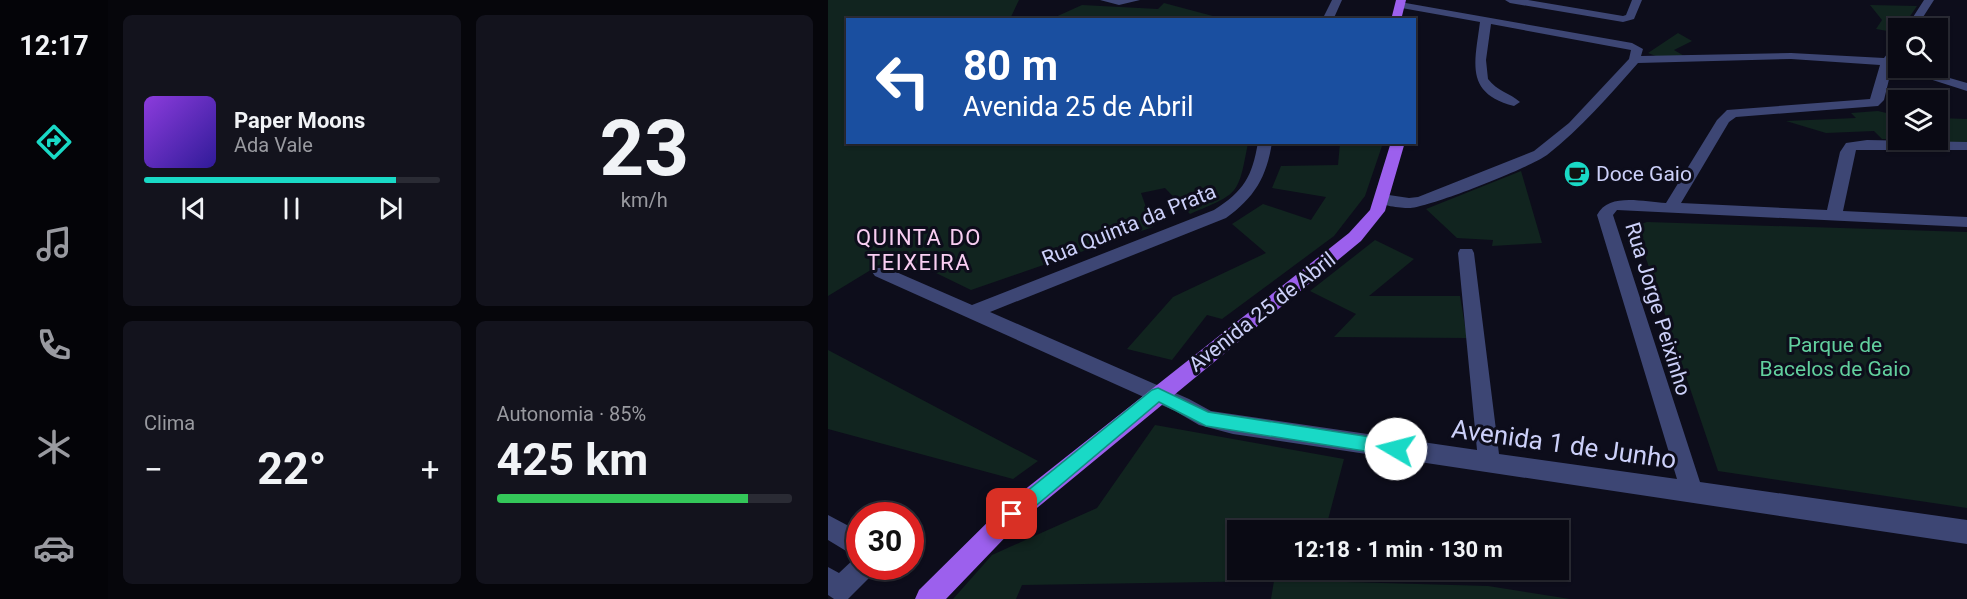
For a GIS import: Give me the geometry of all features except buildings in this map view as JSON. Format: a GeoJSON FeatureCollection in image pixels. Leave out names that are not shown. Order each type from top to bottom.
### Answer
{"type":"FeatureCollection","features":[{"type":"Feature","properties":{"kind":"main road"},"geometry":{"type":"LineString","coordinates":[[1396,18],[1400,3]]}},
{"type":"Feature","properties":{"kind":"main road","name":"Avenida 25 de Abril"},"geometry":{"type":"LineString","coordinates":[[928,599],[1012,514],[1355,237],[1369,223],[1382,199],[1397,144]]}},
{"type":"Feature","properties":{"kind":"street"},"geometry":{"type":"LineString","coordinates":[[1105,0],[1119,3],[1135,0]]}},
{"type":"Feature","properties":{"kind":"street"},"geometry":{"type":"LineString","coordinates":[[1328,18],[1337,0]]}},
{"type":"Feature","properties":{"kind":"street"},"geometry":{"type":"LineString","coordinates":[[1510,0],[1603,11],[1627,18],[1637,0]]}},
{"type":"Feature","properties":{"kind":"street"},"geometry":{"type":"LineString","coordinates":[[1917,18],[1929,0]]}},
{"type":"Feature","properties":{"kind":"street"},"geometry":{"type":"LineString","coordinates":[[1382,199],[1409,203],[1421,201],[1533,157],[1574,126],[1635,60],[1637,49],[1632,46],[1400,3]]}},
{"type":"Feature","properties":{"kind":"street"},"geometry":{"type":"LineString","coordinates":[[1486,20],[1479,69],[1486,88],[1497,96],[1514,102]]}},
{"type":"Feature","properties":{"kind":"street"},"geometry":{"type":"LineString","coordinates":[[1635,60],[1791,56],[1888,64]]}},
{"type":"Feature","properties":{"kind":"street"},"geometry":{"type":"LineString","coordinates":[[1671,207],[1724,120],[1732,113],[1873,103],[1878,100],[1888,76]]}},
{"type":"Feature","properties":{"kind":"street"},"geometry":{"type":"LineString","coordinates":[[1937,78],[1967,87]]}},
{"type":"Feature","properties":{"kind":"street","name":"Rua Quinta da Prata"},"geometry":{"type":"LineString","coordinates":[[972,312],[1220,214],[1235,205],[1255,183],[1263,163],[1265,144]]}},
{"type":"Feature","properties":{"kind":"street"},"geometry":{"type":"LineString","coordinates":[[1834,215],[1847,152],[1851,146],[1868,144],[1967,146]]}},
{"type":"Feature","properties":{"kind":"street","name":"Rua Jorge Peixinho"},"geometry":{"type":"LineString","coordinates":[[1692,492],[1605,215],[1608,209],[1614,205],[1671,207],[1967,222]]}},
{"type":"Feature","properties":{"kind":"street"},"geometry":{"type":"LineString","coordinates":[[1466,253],[1490,462]]}},
{"type":"Feature","properties":{"kind":"street","name":"Avenida 1 de Junho"},"geometry":{"type":"LineString","coordinates":[[881,272],[1158,394],[1206,419],[1233,425],[1967,532]]}},
{"type":"Feature","properties":{"kind":"street"},"geometry":{"type":"LineString","coordinates":[[828,527],[846,538]]}},
{"type":"Feature","properties":{"kind":"street"},"geometry":{"type":"LineString","coordinates":[[828,580],[841,589],[850,580]]}},
{"type":"Feature","properties":{"kind":"green space"},"geometry":{"type":"Polygon","coordinates":[[[828,0],[1019,0],[1010,18],[846,18],[846,144],[1248,144],[1242,173],[1234,190],[1219,201],[1190,214],[1165,188],[1141,193],[1153,227],[971,290],[897,254],[828,296],[828,0]]]}},
{"type":"Feature","properties":{"kind":"green space"},"geometry":{"type":"Polygon","coordinates":[[[1164,3],[1220,18],[1053,18],[1082,5],[1158,9],[1164,3]]]}},
{"type":"Feature","properties":{"kind":"green space"},"geometry":{"type":"Polygon","coordinates":[[[1870,5],[1917,6],[1909,18],[1888,18],[1888,31],[1876,29],[1882,20],[1870,5]]]}},
{"type":"Feature","properties":{"kind":"green space"},"geometry":{"type":"Polygon","coordinates":[[[1678,33],[1692,41],[1674,50],[1686,57],[1663,59],[1648,53],[1678,33]]]}},
{"type":"Feature","properties":{"kind":"green space"},"geometry":{"type":"Polygon","coordinates":[[[1878,111],[1888,113],[1888,139],[1882,139],[1874,131],[1826,133],[1786,121],[1856,118],[1851,113],[1878,111]]]}},
{"type":"Feature","properties":{"kind":"green space"},"geometry":{"type":"Polygon","coordinates":[[[1948,118],[1967,119],[1967,143],[1948,142],[1948,118]]]}},
{"type":"Feature","properties":{"kind":"green space"},"geometry":{"type":"Polygon","coordinates":[[[1340,144],[1383,144],[1365,196],[1334,236],[1222,319],[1207,315],[1172,360],[1127,349],[1173,297],[1266,253],[1232,224],[1263,204],[1311,220],[1326,197],[1272,188],[1281,166],[1338,165],[1340,144]]]}},
{"type":"Feature","properties":{"kind":"green space"},"geometry":{"type":"Polygon","coordinates":[[[1521,171],[1542,243],[1492,246],[1493,240],[1457,238],[1426,209],[1521,171]]]}},
{"type":"Feature","properties":{"kind":"green space","name":"Parque de Bacelos de Gaio"},"geometry":{"type":"Polygon","coordinates":[[[1647,222],[1967,232],[1967,508],[1718,471],[1635,226],[1647,222]]]}},
{"type":"Feature","properties":{"kind":"green space"},"geometry":{"type":"Polygon","coordinates":[[[1375,240],[1414,259],[1369,296],[1460,296],[1467,338],[1334,337],[1356,314],[1310,291],[1375,240]]]}},
{"type":"Feature","properties":{"kind":"green space"},"geometry":{"type":"Polygon","coordinates":[[[828,350],[1038,461],[1013,479],[828,429],[828,350]]]}},
{"type":"Feature","properties":{"kind":"green space"},"geometry":{"type":"Polygon","coordinates":[[[1155,425],[1344,459],[1328,520],[1227,520],[1227,580],[1312,580],[1488,586],[1570,599],[1271,599],[1274,581],[1022,585],[1016,599],[953,599],[992,555],[1097,508],[1155,425]]]}},
{"type":"Feature","properties":{"kind":"place","name":"Doce Gaio"},"geometry":{"type":"Point","coordinates":[1577,174]}},
{"type":"Feature","properties":{"kind":"district","name":"QUINTA DO TEIXEIRA"},"geometry":{"type":"Point","coordinates":[919,250]}},
{"type":"Feature","properties":{"kind":"route"},"geometry":{"type":"LineString","coordinates":[[1012,514],[1158,394],[1206,419],[1396,449]]}}]}
